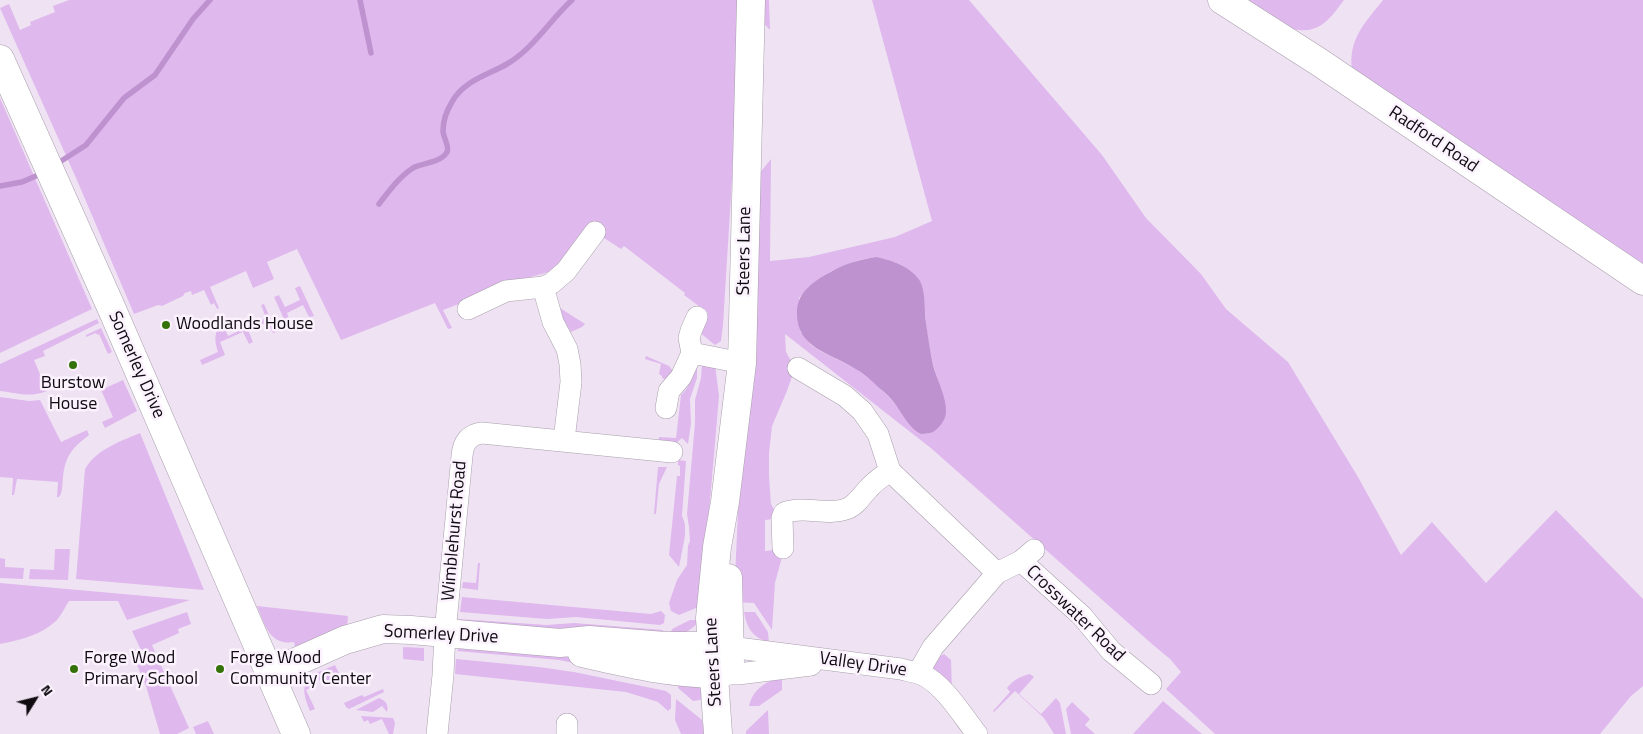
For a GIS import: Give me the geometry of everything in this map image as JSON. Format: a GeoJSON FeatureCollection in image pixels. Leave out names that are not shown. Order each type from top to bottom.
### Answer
{"type":"FeatureCollection","features":[{"type":"Feature","properties":{"kind":"street","name":"Steers Lane"},"geometry":{"type":"LineString","coordinates":[[718,734],[722,674],[721,646],[729,606],[725,502],[742,363],[751,0]]}},
{"type":"Feature","properties":{"kind":"street","name":"Radford Road"},"geometry":{"type":"LineString","coordinates":[[1222,0],[1319,62],[1643,281]]}},
{"type":"Feature","properties":{"kind":"street","name":"Somerley Drive"},"geometry":{"type":"LineString","coordinates":[[0,59],[296,734]]}},
{"type":"Feature","properties":{"kind":"street"},"geometry":{"type":"LineString","coordinates":[[468,309],[506,291],[543,287],[559,278],[595,232]]}},
{"type":"Feature","properties":{"kind":"street"},"geometry":{"type":"LineString","coordinates":[[543,287],[553,322],[567,350],[570,364],[571,382],[564,440]]}},
{"type":"Feature","properties":{"kind":"street"},"geometry":{"type":"LineString","coordinates":[[666,408],[669,390],[681,377],[692,353],[690,338],[697,317]]}},
{"type":"Feature","properties":{"kind":"street"},"geometry":{"type":"LineString","coordinates":[[692,353],[742,363]]}},
{"type":"Feature","properties":{"kind":"street","name":"Crosswater Road"},"geometry":{"type":"LineString","coordinates":[[798,368],[845,396],[866,416],[878,434],[890,471],[997,573]]}},
{"type":"Feature","properties":{"kind":"street","name":"Wimblehurst Road"},"geometry":{"type":"LineString","coordinates":[[437,734],[464,445],[470,437],[482,432],[672,452]]}},
{"type":"Feature","properties":{"kind":"street"},"geometry":{"type":"LineString","coordinates":[[783,548],[782,518],[784,513],[848,509],[874,483],[890,471]]}},
{"type":"Feature","properties":{"kind":"street","name":"Crosswater Road"},"geometry":{"type":"LineString","coordinates":[[918,673],[933,647],[997,573],[1028,556],[1111,651],[1150,684]]}},
{"type":"Feature","properties":{"kind":"street","name":"Somerley Drive"},"geometry":{"type":"LineString","coordinates":[[270,673],[345,640],[367,633],[399,629],[560,643],[589,640],[665,646],[721,646]]}},
{"type":"Feature","properties":{"kind":"street","name":"Somerley Drive"},"geometry":{"type":"LineString","coordinates":[[560,643],[581,652],[634,665],[692,674],[722,674]]}},
{"type":"Feature","properties":{"kind":"street","name":"Valley Drive"},"geometry":{"type":"LineString","coordinates":[[721,646],[918,673],[939,687],[977,734]]}},
{"type":"Feature","properties":{"kind":"street"},"geometry":{"type":"LineString","coordinates":[[722,674],[838,661]]}},
{"type":"Feature","properties":{"kind":"street","name":"Steers Lane"},"geometry":{"type":"LineString","coordinates":[[722,674],[734,734]]}},
{"type":"Feature","properties":{"kind":"shaded area"},"geometry":{"type":"Polygon","coordinates":[[[69,0],[739,0],[732,179],[721,341],[715,345],[699,332],[701,322],[708,313],[624,246],[621,249],[601,236],[549,272],[527,278],[443,310],[452,328],[448,329],[435,303],[341,340],[297,249],[267,262],[274,279],[253,288],[246,271],[210,287],[219,308],[217,309],[214,303],[211,305],[204,290],[192,295],[191,291],[185,293],[183,296],[162,306],[158,305],[134,314],[0,8],[9,4],[20,30],[31,25],[30,22],[55,12],[53,6],[69,0]]]}},
{"type":"Feature","properties":{"kind":"shaded area"},"geometry":{"type":"Polygon","coordinates":[[[758,0],[769,0],[770,30],[757,16],[758,0]]]}},
{"type":"Feature","properties":{"kind":"shaded area"},"geometry":{"type":"Polygon","coordinates":[[[872,0],[969,0],[1102,155],[1146,218],[1201,274],[1226,309],[1288,362],[1358,477],[1401,555],[1432,522],[1486,583],[1556,510],[1643,599],[1643,686],[1631,696],[1600,734],[1215,734],[1166,689],[1181,672],[1170,659],[932,449],[785,334],[786,352],[795,368],[772,426],[769,476],[771,504],[776,513],[774,519],[765,520],[765,551],[775,550],[782,557],[775,583],[772,630],[754,603],[734,602],[759,174],[771,159],[770,261],[809,257],[895,237],[932,221],[872,0]],[[877,257],[844,265],[824,276],[806,290],[799,298],[800,331],[811,345],[855,368],[872,381],[891,399],[912,426],[922,434],[928,434],[946,413],[930,351],[922,288],[911,271],[895,262],[877,257]]]}},
{"type":"Feature","properties":{"kind":"shaded area"},"geometry":{"type":"Polygon","coordinates":[[[1242,0],[1344,0],[1323,24],[1310,30],[1302,30],[1293,29],[1242,0]]]}},
{"type":"Feature","properties":{"kind":"shaded area"},"geometry":{"type":"Polygon","coordinates":[[[1383,0],[1643,0],[1643,268],[1352,70],[1351,59],[1355,40],[1364,24],[1383,0]]]}},
{"type":"Feature","properties":{"kind":"shaded area"},"geometry":{"type":"Polygon","coordinates":[[[0,98],[92,309],[0,353],[0,98]]]}},
{"type":"Feature","properties":{"kind":"shaded area"},"geometry":{"type":"Polygon","coordinates":[[[877,257],[895,262],[911,271],[922,286],[932,360],[946,407],[943,421],[932,432],[922,434],[913,429],[890,398],[870,379],[861,372],[816,348],[803,335],[798,325],[798,306],[808,287],[839,268],[877,257]]]}},
{"type":"Feature","properties":{"kind":"shaded area"},"geometry":{"type":"Polygon","coordinates":[[[300,286],[314,316],[309,317],[303,305],[287,313],[292,326],[288,328],[274,297],[279,295],[285,307],[300,300],[295,288],[300,286]]]}},
{"type":"Feature","properties":{"kind":"shaded area"},"geometry":{"type":"Polygon","coordinates":[[[264,304],[276,332],[273,333],[267,322],[248,330],[253,342],[249,344],[243,332],[220,342],[225,355],[202,365],[200,360],[218,352],[215,336],[222,322],[228,336],[266,318],[261,305],[264,304]]]}},
{"type":"Feature","properties":{"kind":"shaded area"},"geometry":{"type":"Polygon","coordinates":[[[560,308],[585,324],[571,332],[568,327],[563,329],[560,308]]]}},
{"type":"Feature","properties":{"kind":"shaded area"},"geometry":{"type":"Polygon","coordinates":[[[97,319],[99,323],[43,351],[45,356],[34,360],[47,391],[29,395],[0,391],[0,364],[97,319]]]}},
{"type":"Feature","properties":{"kind":"shaded area"},"geometry":{"type":"Polygon","coordinates":[[[101,328],[112,352],[108,354],[99,334],[97,335],[96,333],[86,337],[86,335],[101,328]]]}},
{"type":"Feature","properties":{"kind":"shaded area"},"geometry":{"type":"Polygon","coordinates":[[[646,356],[669,366],[673,371],[665,379],[662,378],[659,374],[661,364],[645,359],[646,356]]]}},
{"type":"Feature","properties":{"kind":"shaded area"},"geometry":{"type":"Polygon","coordinates":[[[697,365],[697,378],[690,399],[691,424],[688,444],[682,438],[674,445],[659,441],[659,437],[676,438],[681,395],[689,384],[690,370],[697,365]]]}},
{"type":"Feature","properties":{"kind":"shaded area"},"geometry":{"type":"Polygon","coordinates":[[[702,365],[715,365],[719,396],[701,606],[679,615],[671,611],[669,603],[677,580],[687,565],[690,541],[687,514],[695,423],[695,400],[701,378],[702,365]]]}},
{"type":"Feature","properties":{"kind":"shaded area"},"geometry":{"type":"Polygon","coordinates":[[[123,380],[137,411],[105,428],[102,422],[113,417],[101,390],[123,380]]]}},
{"type":"Feature","properties":{"kind":"shaded area"},"geometry":{"type":"Polygon","coordinates":[[[0,397],[29,401],[40,400],[61,442],[87,430],[89,435],[70,453],[64,470],[62,491],[59,497],[57,497],[58,482],[17,479],[14,495],[12,495],[13,478],[0,477],[0,397]]]}},
{"type":"Feature","properties":{"kind":"shaded area"},"geometry":{"type":"Polygon","coordinates":[[[140,433],[204,590],[76,579],[85,469],[102,451],[140,433]]]}},
{"type":"Feature","properties":{"kind":"shaded area"},"geometry":{"type":"Polygon","coordinates":[[[678,460],[686,461],[682,516],[685,524],[685,536],[679,567],[669,555],[677,476],[680,476],[678,460]]]}},
{"type":"Feature","properties":{"kind":"shaded area"},"geometry":{"type":"Polygon","coordinates":[[[658,467],[667,467],[659,484],[656,514],[654,514],[658,467]]]}},
{"type":"Feature","properties":{"kind":"shaded area"},"geometry":{"type":"Polygon","coordinates":[[[55,549],[70,549],[68,580],[29,579],[30,569],[54,570],[55,549]]]}},
{"type":"Feature","properties":{"kind":"shaded area"},"geometry":{"type":"Polygon","coordinates":[[[0,558],[5,559],[5,567],[24,568],[23,579],[0,578],[0,558]]]}},
{"type":"Feature","properties":{"kind":"shaded area"},"geometry":{"type":"Polygon","coordinates":[[[478,563],[480,563],[478,590],[462,588],[463,582],[476,583],[478,563]]]}},
{"type":"Feature","properties":{"kind":"shaded area"},"geometry":{"type":"Polygon","coordinates":[[[0,583],[190,600],[127,620],[118,601],[69,601],[58,619],[44,630],[23,639],[0,644],[0,583]]]}},
{"type":"Feature","properties":{"kind":"shaded area"},"geometry":{"type":"Polygon","coordinates":[[[462,597],[651,614],[661,611],[665,615],[664,623],[660,625],[576,617],[547,619],[460,612],[462,597]]]}},
{"type":"Feature","properties":{"kind":"shaded area"},"geometry":{"type":"Polygon","coordinates":[[[257,606],[348,616],[347,629],[330,637],[295,647],[294,642],[279,641],[273,637],[257,606]]]}},
{"type":"Feature","properties":{"kind":"shaded area"},"geometry":{"type":"Polygon","coordinates":[[[187,612],[191,624],[178,629],[179,633],[152,645],[189,728],[177,734],[160,734],[146,686],[131,651],[140,648],[132,631],[187,612]]]}},
{"type":"Feature","properties":{"kind":"shaded area"},"geometry":{"type":"Polygon","coordinates":[[[744,612],[755,612],[768,632],[769,643],[752,632],[744,612]]]}},
{"type":"Feature","properties":{"kind":"shaded area"},"geometry":{"type":"Polygon","coordinates":[[[459,619],[547,625],[574,623],[663,630],[663,636],[576,627],[546,630],[463,623],[459,619]]]}},
{"type":"Feature","properties":{"kind":"shaded area"},"geometry":{"type":"Polygon","coordinates":[[[690,620],[701,620],[687,632],[670,637],[672,629],[690,620]]]}},
{"type":"Feature","properties":{"kind":"shaded area"},"geometry":{"type":"Polygon","coordinates":[[[461,646],[560,654],[617,667],[619,672],[559,660],[457,651],[461,646]]]}},
{"type":"Feature","properties":{"kind":"shaded area"},"geometry":{"type":"Polygon","coordinates":[[[403,647],[424,648],[424,661],[403,659],[403,647]]]}},
{"type":"Feature","properties":{"kind":"shaded area"},"geometry":{"type":"Polygon","coordinates":[[[944,654],[951,660],[952,690],[936,677],[932,668],[935,659],[944,654]]]}},
{"type":"Feature","properties":{"kind":"shaded area"},"geometry":{"type":"Polygon","coordinates":[[[456,659],[574,672],[666,691],[671,695],[671,708],[668,711],[658,702],[626,692],[455,674],[456,659]]]}},
{"type":"Feature","properties":{"kind":"shaded area"},"geometry":{"type":"Polygon","coordinates":[[[335,665],[341,677],[321,683],[316,673],[335,665]]]}},
{"type":"Feature","properties":{"kind":"shaded area"},"geometry":{"type":"Polygon","coordinates":[[[313,674],[317,685],[306,690],[315,709],[310,711],[304,692],[306,683],[313,674]]]}},
{"type":"Feature","properties":{"kind":"shaded area"},"geometry":{"type":"Polygon","coordinates":[[[1030,674],[1034,677],[1019,694],[1041,714],[1056,698],[1060,703],[1066,734],[1054,734],[1044,718],[1015,691],[993,711],[1010,692],[1007,688],[1009,685],[1017,679],[1030,674]]]}},
{"type":"Feature","properties":{"kind":"shaded area"},"geometry":{"type":"Polygon","coordinates":[[[679,677],[696,684],[707,699],[693,701],[678,688],[679,677]]]}},
{"type":"Feature","properties":{"kind":"shaded area"},"geometry":{"type":"Polygon","coordinates":[[[782,677],[782,690],[759,706],[749,706],[757,690],[771,681],[782,677]]]}},
{"type":"Feature","properties":{"kind":"shaded area"},"geometry":{"type":"Polygon","coordinates":[[[383,689],[384,692],[349,709],[344,703],[362,695],[364,697],[383,689]]]}},
{"type":"Feature","properties":{"kind":"shaded area"},"geometry":{"type":"Polygon","coordinates":[[[379,698],[386,704],[387,712],[382,706],[373,712],[356,710],[379,698]]]}},
{"type":"Feature","properties":{"kind":"shaded area"},"geometry":{"type":"Polygon","coordinates":[[[676,699],[702,720],[705,734],[681,734],[675,720],[676,699]]]}},
{"type":"Feature","properties":{"kind":"shaded area"},"geometry":{"type":"Polygon","coordinates":[[[1163,701],[1202,734],[1133,734],[1163,701]]]}},
{"type":"Feature","properties":{"kind":"shaded area"},"geometry":{"type":"Polygon","coordinates":[[[1072,702],[1090,719],[1085,725],[1095,734],[1071,734],[1066,709],[1072,702]]]}},
{"type":"Feature","properties":{"kind":"shaded area"},"geometry":{"type":"Polygon","coordinates":[[[768,710],[769,734],[746,734],[746,731],[768,710]]]}},
{"type":"Feature","properties":{"kind":"shaded area"},"geometry":{"type":"Polygon","coordinates":[[[361,716],[393,718],[395,723],[393,734],[389,734],[382,719],[370,724],[368,720],[364,722],[361,716]]]}},
{"type":"Feature","properties":{"kind":"shaded area"},"geometry":{"type":"Polygon","coordinates":[[[208,721],[214,734],[196,734],[193,727],[208,721]]]}},
{"type":"Feature","properties":{"kind":"waterway"},"geometry":{"type":"LineString","coordinates":[[55,165],[86,145],[124,98],[155,75],[193,19],[210,0]]}},
{"type":"Feature","properties":{"kind":"waterway"},"geometry":{"type":"LineString","coordinates":[[360,0],[371,53]]}},
{"type":"Feature","properties":{"kind":"waterway"},"geometry":{"type":"LineString","coordinates":[[379,204],[394,185],[413,168],[440,158],[447,152],[448,147],[443,131],[444,123],[448,108],[457,95],[476,79],[516,58],[572,0]]}},
{"type":"Feature","properties":{"kind":"waterway"},"geometry":{"type":"LineString","coordinates":[[0,186],[22,182],[43,173]]}},
{"type":"Feature","properties":{"kind":"place","name":"Woodlands House"},"geometry":{"type":"Point","coordinates":[166,325]}},
{"type":"Feature","properties":{"kind":"place","name":"Burstow House"},"geometry":{"type":"Point","coordinates":[73,365]}},
{"type":"Feature","properties":{"kind":"place","name":"Forge Wood Primary School"},"geometry":{"type":"Point","coordinates":[74,669]}},
{"type":"Feature","properties":{"kind":"place","name":"Forge Wood Community Center"},"geometry":{"type":"Point","coordinates":[220,669]}}]}
